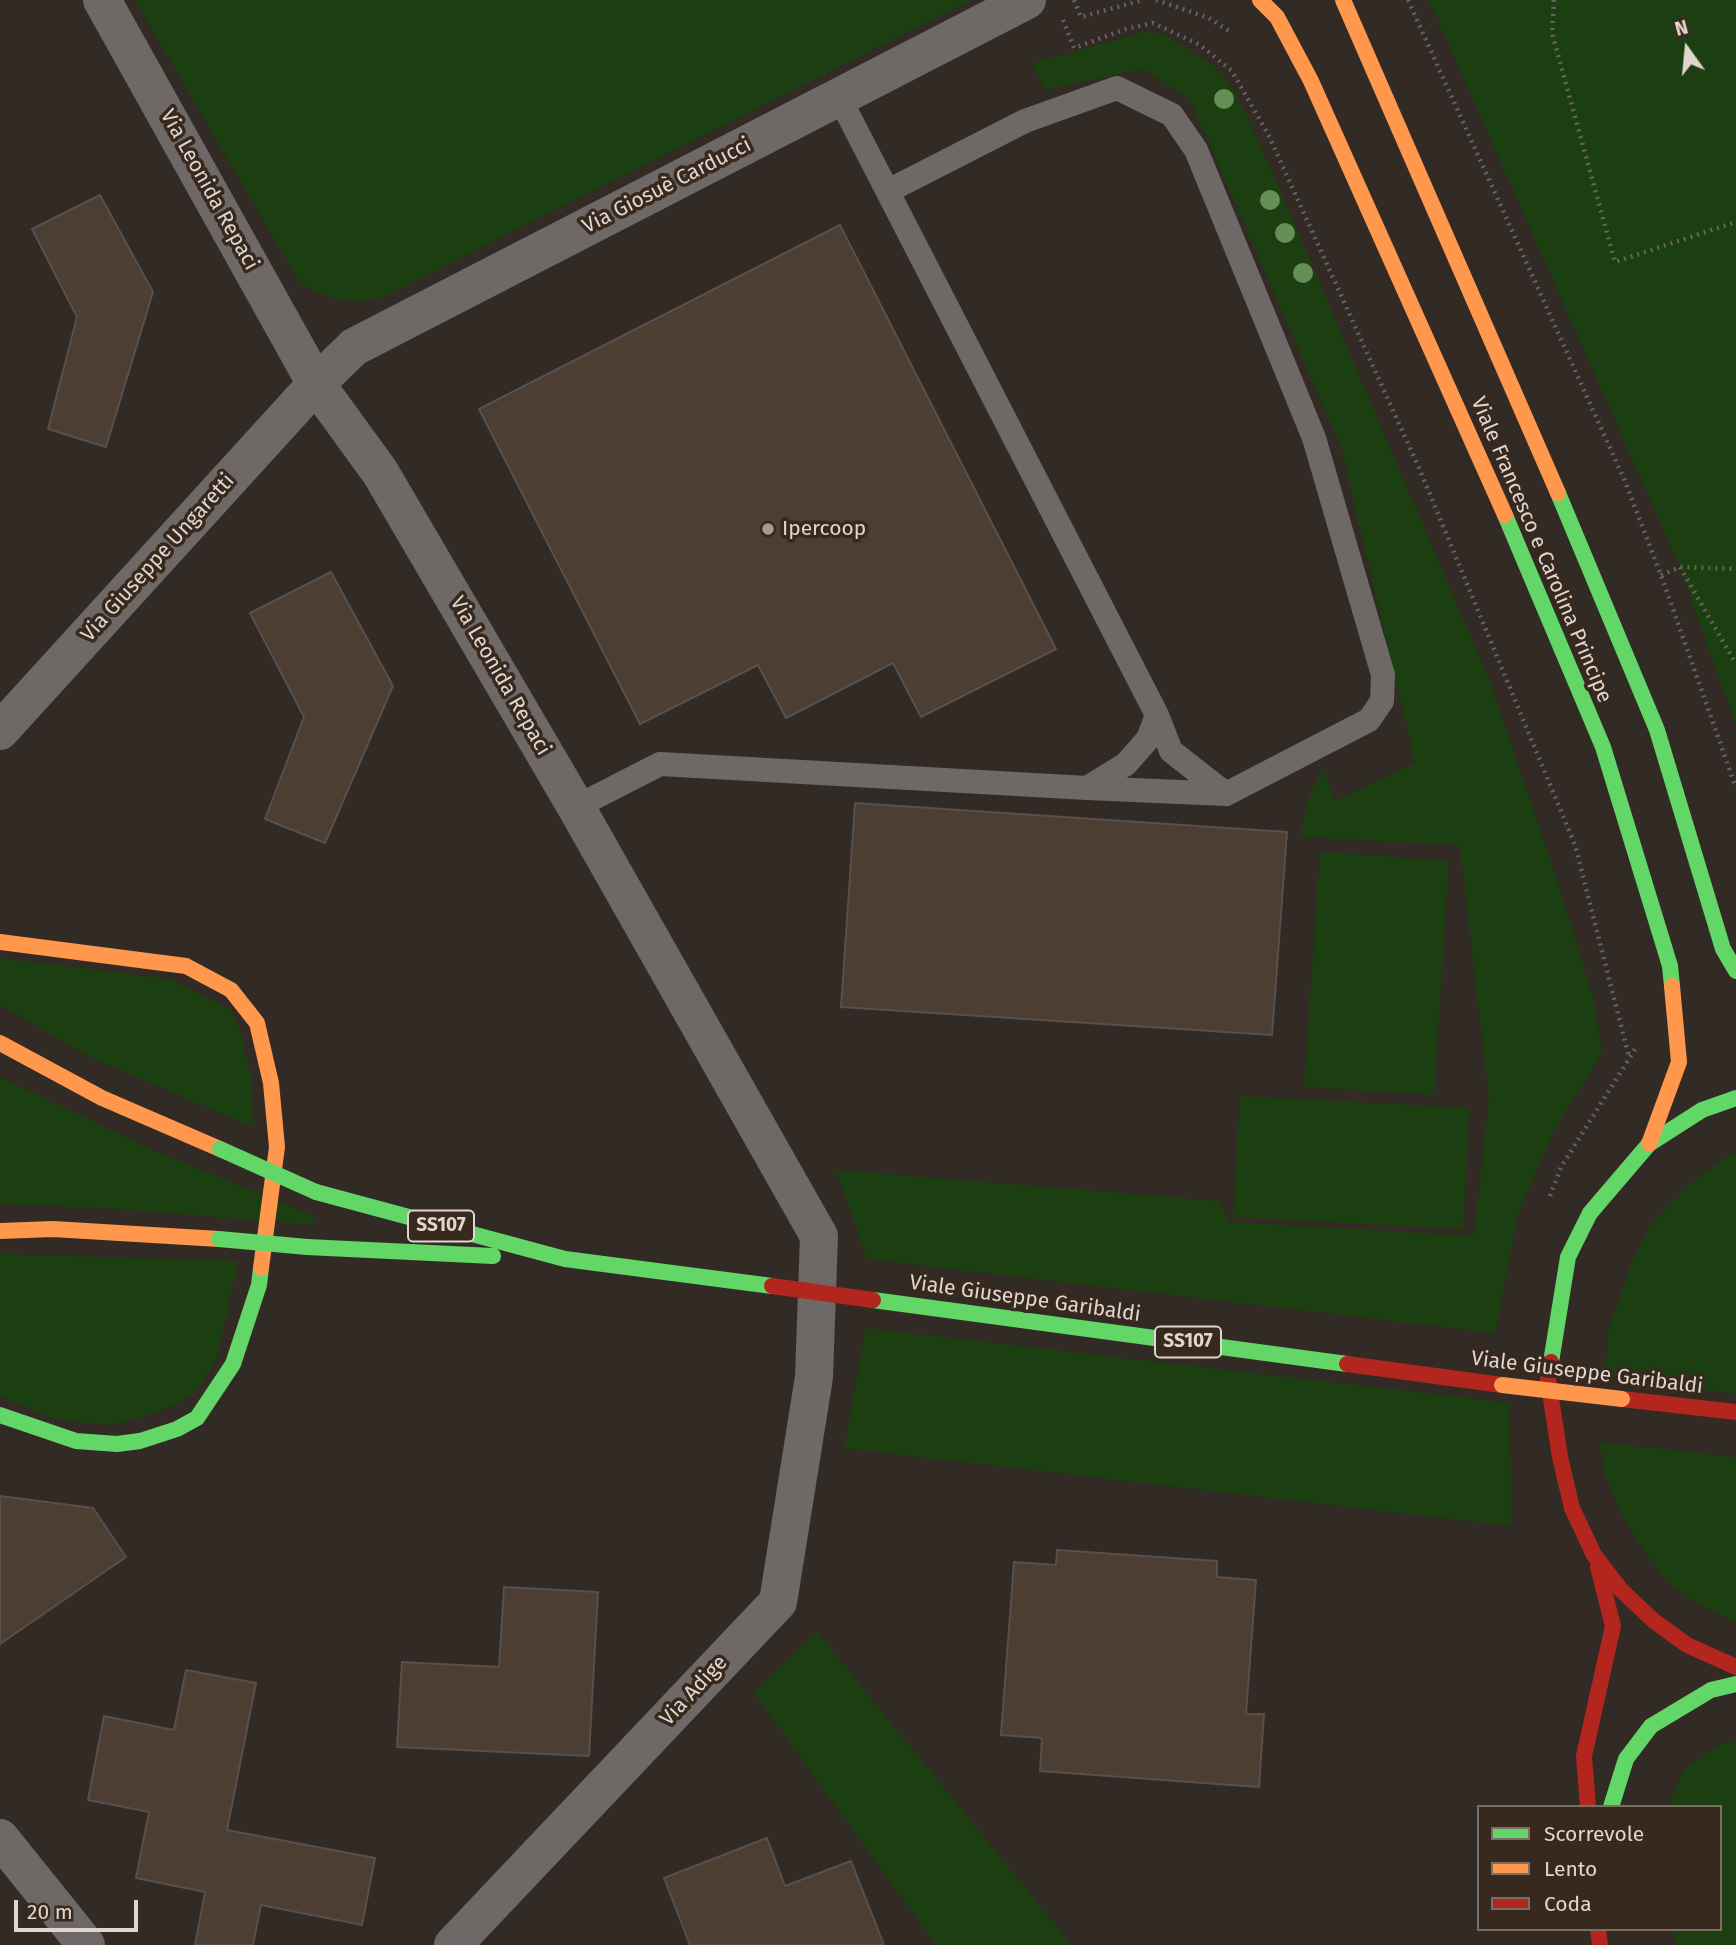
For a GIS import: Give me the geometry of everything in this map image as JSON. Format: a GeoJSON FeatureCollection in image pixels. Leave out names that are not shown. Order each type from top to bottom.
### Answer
{"type":"FeatureCollection","features":[{"type":"Feature","properties":{"kind":"street","name":"Via Leonida Repaci"},"geometry":{"type":"LineString","coordinates":[[102,0],[316,384],[380,472],[576,807],[819,1236],[814,1377]]}},
{"type":"Feature","properties":{"kind":"street","name":"Viale Francesco e Carolina Principe"},"geometry":{"type":"LineString","coordinates":[[1260,0],[1277,17],[1311,81],[1515,537],[1603,747],[1670,966],[1679,1062],[1649,1144]]}},
{"type":"Feature","properties":{"kind":"street","name":"Viale Francesco e Carolina Principe"},"geometry":{"type":"LineString","coordinates":[[1343,0],[1570,521],[1657,730],[1723,949],[1736,971]]}},
{"type":"Feature","properties":{"kind":"street","name":"Via Giosuè Carducci"},"geometry":{"type":"LineString","coordinates":[[316,384],[355,346],[839,97],[1043,6]]}},
{"type":"Feature","properties":{"kind":"street","name":"Via Giuseppe Ungaretti"},"geometry":{"type":"LineString","coordinates":[[0,731],[316,384]]}},
{"type":"Feature","properties":{"kind":"street"},"geometry":{"type":"LineString","coordinates":[[0,943],[186,965],[231,990],[257,1023],[271,1083],[276,1147],[259,1285],[233,1364],[197,1418],[177,1429],[140,1441],[117,1444],[76,1441],[0,1415]]}},
{"type":"Feature","properties":{"kind":"street","name":"Viale Giuseppe Garibaldi"},"geometry":{"type":"LineString","coordinates":[[0,1043],[102,1098],[316,1192],[565,1259],[1502,1385],[1736,1412]]}},
{"type":"Feature","properties":{"kind":"street"},"geometry":{"type":"LineString","coordinates":[[1588,1805],[1584,1756],[1613,1626],[1594,1555],[1572,1508],[1560,1457],[1548,1379],[1568,1257],[1590,1213],[1649,1144],[1702,1110],[1736,1098]]}},
{"type":"Feature","properties":{"kind":"street"},"geometry":{"type":"LineString","coordinates":[[0,1231],[53,1229],[307,1247],[565,1259]]}},
{"type":"Feature","properties":{"kind":"street","name":"Via Adige"},"geometry":{"type":"LineString","coordinates":[[453,1945],[778,1602],[814,1377]]}},
{"type":"Feature","properties":{"kind":"street"},"geometry":{"type":"LineString","coordinates":[[1594,1555],[1621,1590],[1654,1621],[1687,1645],[1736,1667]]}},
{"type":"Feature","properties":{"kind":"street"},"geometry":{"type":"LineString","coordinates":[[1612,1805],[1626,1759],[1651,1726],[1711,1690],[1736,1684]]}},
{"type":"Feature","properties":{"kind":"street"},"geometry":{"type":"LineString","coordinates":[[0,1838],[86,1945]]}},
{"type":"Feature","properties":{"kind":"lane"},"geometry":{"type":"LineString","coordinates":[[576,807],[660,764],[1226,794],[1370,720],[1382,701],[1383,675],[1314,438],[1196,150],[1172,115],[1117,88],[1025,121],[888,191]]}},
{"type":"Feature","properties":{"kind":"lane"},"geometry":{"type":"LineString","coordinates":[[839,97],[1157,715],[1171,751],[1226,794]]}},
{"type":"Feature","properties":{"kind":"lane"},"geometry":{"type":"LineString","coordinates":[[1087,788],[1126,764],[1148,739],[1157,715]]}},
{"type":"Feature","properties":{"kind":"path"},"geometry":{"type":"LineString","coordinates":[[1074,0],[1081,17],[1143,0]]}},
{"type":"Feature","properties":{"kind":"path"},"geometry":{"type":"LineString","coordinates":[[1156,0],[1209,18],[1243,40]]}},
{"type":"Feature","properties":{"kind":"path"},"geometry":{"type":"LineString","coordinates":[[1408,0],[1624,479],[1736,788]]}},
{"type":"Feature","properties":{"kind":"path"},"geometry":{"type":"LineString","coordinates":[[1554,0],[1552,33],[1615,262],[1736,222]]}},
{"type":"Feature","properties":{"kind":"path"},"geometry":{"type":"LineString","coordinates":[[1043,6],[1074,47],[1126,29],[1153,23],[1200,45],[1232,71],[1269,136],[1419,468],[1575,845],[1629,1058]]}},
{"type":"Feature","properties":{"kind":"path"},"geometry":{"type":"LineString","coordinates":[[1661,575],[1680,567],[1736,569]]}},
{"type":"Feature","properties":{"kind":"path"},"geometry":{"type":"LineString","coordinates":[[1680,567],[1736,664]]}},
{"type":"Feature","properties":{"kind":"path"},"geometry":{"type":"LineString","coordinates":[[1546,1206],[1561,1167],[1639,1044]]}},
{"type":"Feature","properties":{"kind":"green space"},"geometry":{"type":"Polygon","coordinates":[[[135,0],[972,0],[383,297],[360,302],[329,297],[301,285],[135,0]]]}},
{"type":"Feature","properties":{"kind":"green space"},"geometry":{"type":"Polygon","coordinates":[[[1429,0],[1736,0],[1736,726],[1680,567],[1429,0]]]}},
{"type":"Feature","properties":{"kind":"green space"},"geometry":{"type":"Polygon","coordinates":[[[1148,31],[1165,35],[1215,67],[1235,91],[1271,169],[1488,677],[1549,855],[1593,996],[1602,1053],[1554,1131],[1518,1214],[1495,1333],[867,1259],[836,1170],[1220,1201],[1229,1222],[1474,1236],[1489,1100],[1460,845],[1300,837],[1307,801],[1323,768],[1335,801],[1415,763],[1341,447],[1190,99],[1143,69],[1045,90],[1032,63],[1148,31]]]}},
{"type":"Feature","properties":{"kind":"green space"},"geometry":{"type":"Polygon","coordinates":[[[1320,852],[1449,861],[1434,1095],[1304,1087],[1320,852]]]}},
{"type":"Feature","properties":{"kind":"green space"},"geometry":{"type":"Polygon","coordinates":[[[0,958],[170,979],[231,1010],[243,1039],[251,1076],[253,1127],[90,1057],[0,1005],[0,958]]]}},
{"type":"Feature","properties":{"kind":"green space"},"geometry":{"type":"Polygon","coordinates":[[[0,1077],[155,1151],[314,1216],[313,1225],[107,1208],[0,1204],[0,1077]]]}},
{"type":"Feature","properties":{"kind":"green space"},"geometry":{"type":"Polygon","coordinates":[[[1240,1096],[1469,1108],[1463,1229],[1233,1217],[1240,1096]]]}},
{"type":"Feature","properties":{"kind":"green space"},"geometry":{"type":"Polygon","coordinates":[[[1736,1153],[1736,1394],[1604,1378],[1609,1329],[1630,1267],[1652,1223],[1688,1185],[1736,1153]]]}},
{"type":"Feature","properties":{"kind":"green space"},"geometry":{"type":"Polygon","coordinates":[[[0,1254],[239,1261],[216,1360],[198,1389],[176,1404],[146,1416],[111,1425],[49,1417],[0,1396],[0,1254]]]}},
{"type":"Feature","properties":{"kind":"green space"},"geometry":{"type":"Polygon","coordinates":[[[866,1328],[1510,1403],[1511,1526],[844,1448],[866,1328]]]}},
{"type":"Feature","properties":{"kind":"green space"},"geometry":{"type":"Polygon","coordinates":[[[1600,1442],[1736,1457],[1736,1623],[1691,1600],[1663,1577],[1637,1541],[1619,1509],[1604,1472],[1600,1442]]]}},
{"type":"Feature","properties":{"kind":"green space"},"geometry":{"type":"Polygon","coordinates":[[[817,1632],[1072,1945],[936,1945],[754,1693],[817,1632]]]}},
{"type":"Feature","properties":{"kind":"green space"},"geometry":{"type":"Polygon","coordinates":[[[1736,1742],[1736,1945],[1676,1945],[1675,1931],[1722,1931],[1722,1805],[1670,1805],[1683,1770],[1721,1743],[1736,1742]]]}},
{"type":"Feature","properties":{"kind":"building"},"geometry":{"type":"Polygon","coordinates":[[[100,195],[153,292],[106,447],[48,429],[77,317],[32,229],[100,195]]]}},
{"type":"Feature","properties":{"kind":"building","name":"Ipercoop"},"geometry":{"type":"Polygon","coordinates":[[[840,225],[1056,649],[921,717],[893,663],[786,718],[758,665],[640,724],[479,409],[840,225]]]}},
{"type":"Feature","properties":{"kind":"building"},"geometry":{"type":"Polygon","coordinates":[[[331,572],[393,686],[325,843],[265,819],[304,717],[250,613],[331,572]]]}},
{"type":"Feature","properties":{"kind":"building"},"geometry":{"type":"Polygon","coordinates":[[[855,803],[1287,832],[1272,1035],[841,1007],[855,803]]]}},
{"type":"Feature","properties":{"kind":"building"},"geometry":{"type":"Polygon","coordinates":[[[0,1496],[93,1508],[126,1557],[0,1644],[0,1496]]]}},
{"type":"Feature","properties":{"kind":"building"},"geometry":{"type":"Polygon","coordinates":[[[1057,1550],[1217,1561],[1217,1577],[1256,1580],[1246,1714],[1264,1714],[1259,1787],[1040,1771],[1042,1738],[1001,1735],[1014,1562],[1056,1565],[1057,1550]]]}},
{"type":"Feature","properties":{"kind":"building"},"geometry":{"type":"Polygon","coordinates":[[[504,1587],[598,1592],[589,1756],[397,1747],[402,1662],[499,1667],[504,1587]]]}},
{"type":"Feature","properties":{"kind":"building"},"geometry":{"type":"Polygon","coordinates":[[[186,1670],[256,1683],[227,1830],[375,1858],[362,1925],[261,1905],[253,1945],[195,1945],[205,1892],[136,1878],[149,1812],[88,1800],[104,1716],[174,1730],[186,1670]]]}},
{"type":"Feature","properties":{"kind":"building"},"geometry":{"type":"Polygon","coordinates":[[[767,1838],[785,1886],[851,1861],[884,1945],[690,1945],[664,1878],[767,1838]]]}},
{"type":"Feature","properties":{"kind":"traffic: fast"},"geometry":{"type":"LineString","coordinates":[[1558,493],[1657,730],[1723,949],[1736,971]]}},
{"type":"Feature","properties":{"kind":"traffic: fast"},"geometry":{"type":"LineString","coordinates":[[1505,515],[1603,747],[1670,966],[1672,986]]}},
{"type":"Feature","properties":{"kind":"traffic: fast"},"geometry":{"type":"LineString","coordinates":[[1551,1362],[1568,1257],[1590,1213],[1649,1144],[1702,1110],[1736,1098]]}},
{"type":"Feature","properties":{"kind":"traffic: fast"},"geometry":{"type":"LineString","coordinates":[[220,1149],[316,1192]]}},
{"type":"Feature","properties":{"kind":"traffic: fast"},"geometry":{"type":"LineString","coordinates":[[316,1192],[565,1259],[772,1286]]}},
{"type":"Feature","properties":{"kind":"traffic: fast"},"geometry":{"type":"LineString","coordinates":[[219,1239],[307,1247]]}},
{"type":"Feature","properties":{"kind":"traffic: fast"},"geometry":{"type":"LineString","coordinates":[[307,1247],[493,1256]]}},
{"type":"Feature","properties":{"kind":"traffic: fast"},"geometry":{"type":"LineString","coordinates":[[0,1415],[76,1441],[117,1444],[140,1441],[177,1429],[197,1418],[233,1364],[259,1285],[261,1268]]}},
{"type":"Feature","properties":{"kind":"traffic: fast"},"geometry":{"type":"LineString","coordinates":[[873,1300],[1347,1364]]}},
{"type":"Feature","properties":{"kind":"traffic: fast"},"geometry":{"type":"LineString","coordinates":[[1612,1805],[1626,1759],[1651,1726],[1711,1690],[1736,1684]]}},
{"type":"Feature","properties":{"kind":"traffic: slow"},"geometry":{"type":"LineString","coordinates":[[1260,0],[1277,17],[1311,81],[1505,515]]}},
{"type":"Feature","properties":{"kind":"traffic: slow"},"geometry":{"type":"LineString","coordinates":[[1343,0],[1558,493]]}},
{"type":"Feature","properties":{"kind":"traffic: slow"},"geometry":{"type":"LineString","coordinates":[[0,942],[186,966],[231,990],[257,1023],[271,1083],[277,1147],[261,1268]]}},
{"type":"Feature","properties":{"kind":"traffic: slow"},"geometry":{"type":"LineString","coordinates":[[1649,1144],[1679,1062],[1672,986]]}},
{"type":"Feature","properties":{"kind":"traffic: slow"},"geometry":{"type":"LineString","coordinates":[[0,1043],[102,1098],[220,1149]]}},
{"type":"Feature","properties":{"kind":"traffic: slow"},"geometry":{"type":"LineString","coordinates":[[0,1231],[53,1229],[219,1239]]}},
{"type":"Feature","properties":{"kind":"traffic: slow"},"geometry":{"type":"LineString","coordinates":[[1502,1385],[1622,1399]]}},
{"type":"Feature","properties":{"kind":"traffic: jam"},"geometry":{"type":"LineString","coordinates":[[772,1286],[873,1300]]}},
{"type":"Feature","properties":{"kind":"traffic: jam"},"geometry":{"type":"LineString","coordinates":[[1551,1362],[1548,1379],[1560,1457],[1572,1508],[1594,1555],[1621,1590],[1654,1621],[1687,1645],[1736,1667]]}},
{"type":"Feature","properties":{"kind":"traffic: jam"},"geometry":{"type":"LineString","coordinates":[[1347,1364],[1502,1385]]}},
{"type":"Feature","properties":{"kind":"traffic: jam"},"geometry":{"type":"LineString","coordinates":[[1622,1399],[1736,1412]]}},
{"type":"Feature","properties":{"kind":"traffic: jam"},"geometry":{"type":"LineString","coordinates":[[1588,1805],[1584,1756],[1613,1626],[1598,1567]]}},
{"type":"Feature","properties":{"kind":"traffic: jam"},"geometry":{"type":"LineString","coordinates":[[1598,1931],[1600,1945]]}},
{"type":"Feature","properties":{"kind":"place","name":"Ipercoop"},"geometry":{"type":"Point","coordinates":[768,529]}}]}
